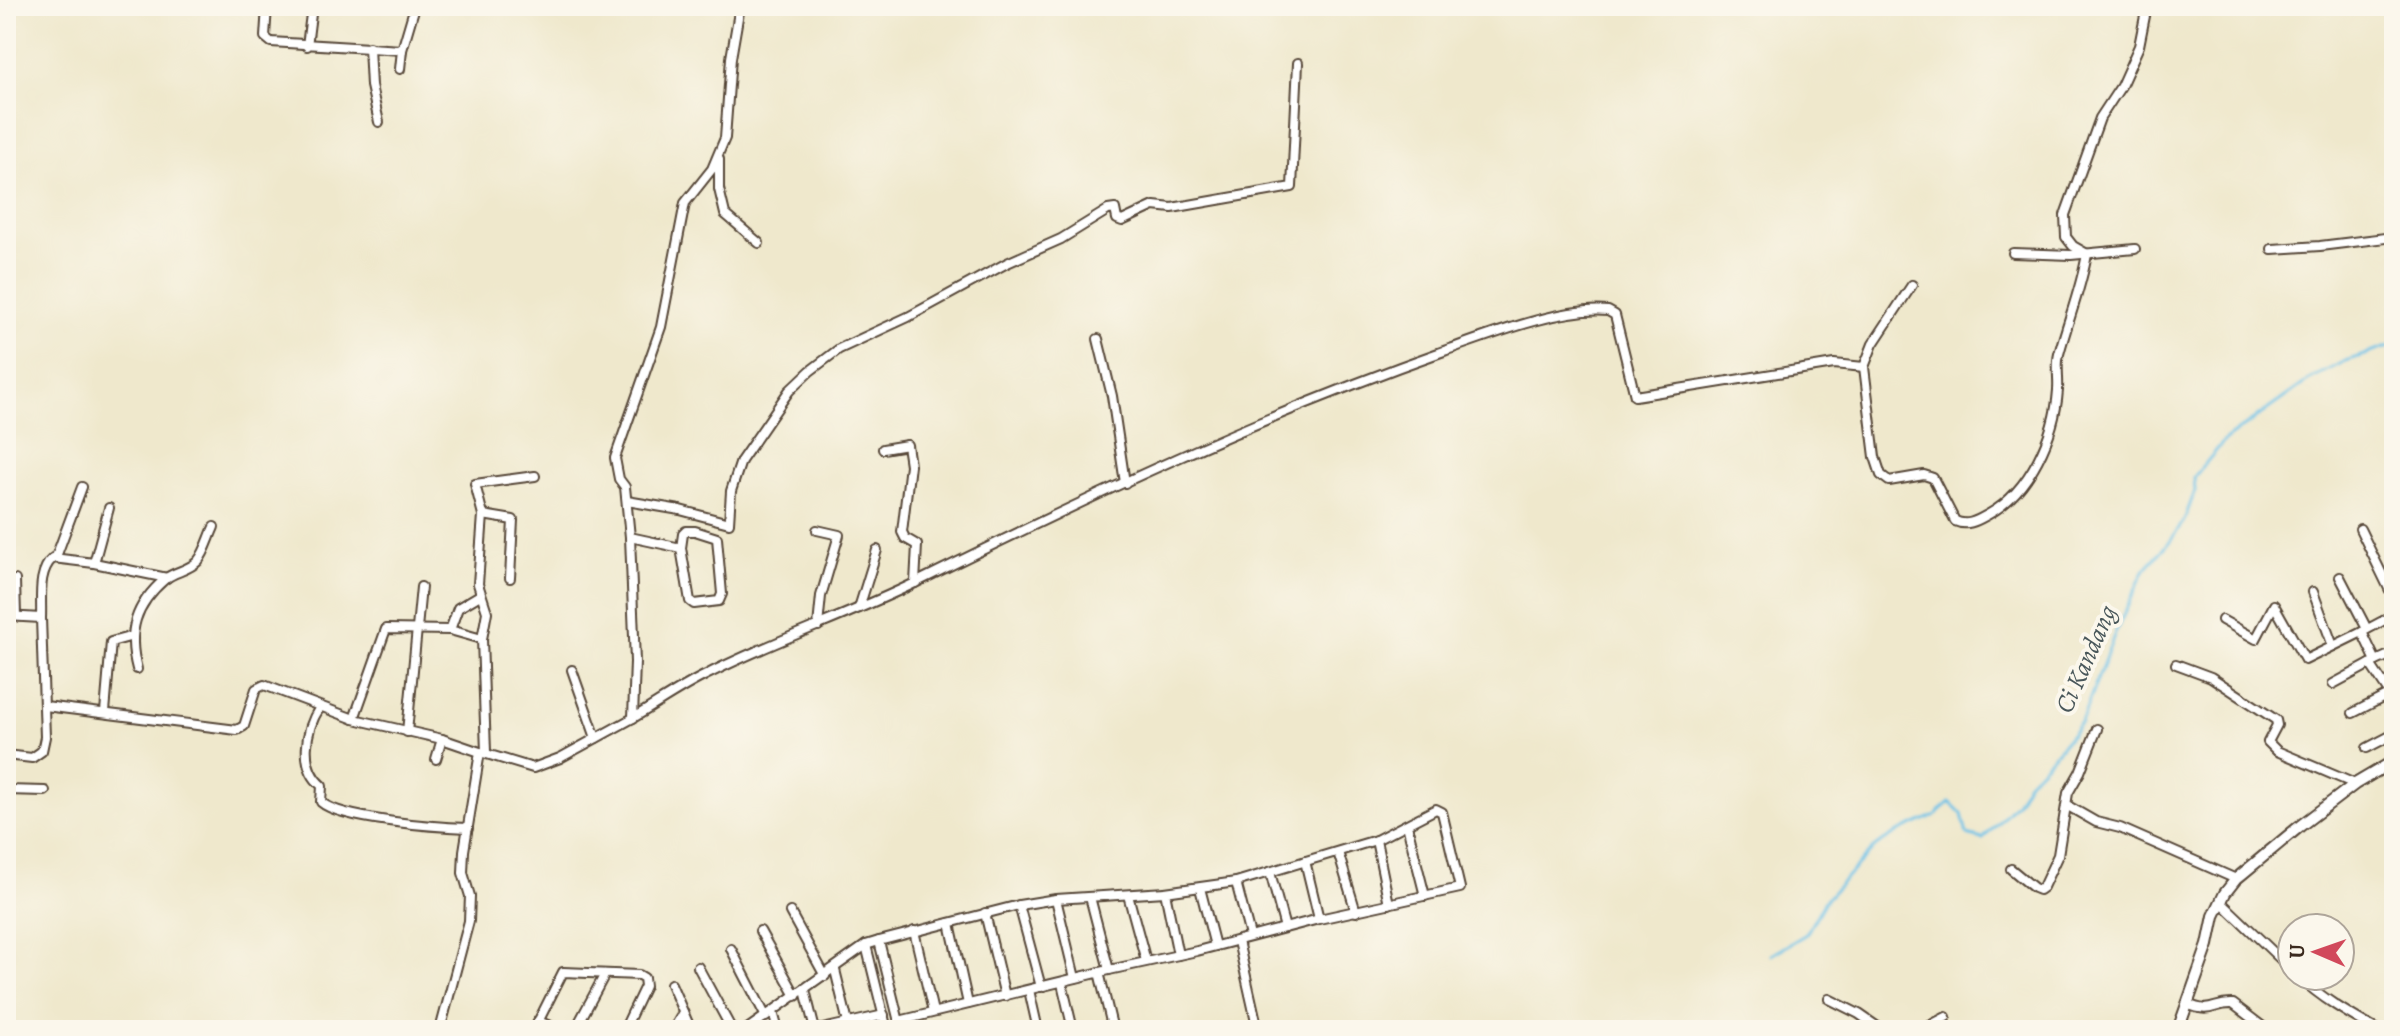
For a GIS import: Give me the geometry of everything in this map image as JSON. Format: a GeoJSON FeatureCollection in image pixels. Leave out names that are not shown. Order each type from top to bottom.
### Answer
{"type":"FeatureCollection","features":[{"type":"Feature","properties":{"kind":"street"},"geometry":{"type":"LineString","coordinates":[[267,6],[267,40],[307,46],[402,50]]}},
{"type":"Feature","properties":{"kind":"street"},"geometry":{"type":"LineString","coordinates":[[307,46],[312,6]]}},
{"type":"Feature","properties":{"kind":"street"},"geometry":{"type":"LineString","coordinates":[[400,69],[402,50],[415,6]]}},
{"type":"Feature","properties":{"kind":"street"},"geometry":{"type":"LineString","coordinates":[[740,6],[731,58],[726,134],[719,158],[719,189],[725,214],[759,243]]}},
{"type":"Feature","properties":{"kind":"street"},"geometry":{"type":"LineString","coordinates":[[2087,254],[2073,246],[2066,237],[2065,215],[2100,118],[2121,86],[2139,46],[2147,6]]}},
{"type":"Feature","properties":{"kind":"street"},"geometry":{"type":"LineString","coordinates":[[369,47],[371,86],[379,122]]}},
{"type":"Feature","properties":{"kind":"street"},"geometry":{"type":"LineString","coordinates":[[627,501],[729,523],[731,491],[751,443],[789,391],[839,349],[908,317],[1007,263],[1061,239],[1108,210],[1115,209],[1117,219],[1122,221],[1154,206],[1172,208],[1292,187],[1298,63]]}},
{"type":"Feature","properties":{"kind":"street"},"geometry":{"type":"LineString","coordinates":[[633,718],[635,662],[630,537],[625,487],[616,466],[617,449],[661,327],[685,203],[719,158]]}},
{"type":"Feature","properties":{"kind":"street"},"geometry":{"type":"LineString","coordinates":[[2272,249],[2394,237]]}},
{"type":"Feature","properties":{"kind":"street"},"geometry":{"type":"LineString","coordinates":[[2013,253],[2087,254],[2135,249]]}},
{"type":"Feature","properties":{"kind":"street"},"geometry":{"type":"LineString","coordinates":[[1912,285],[1873,344],[1864,367],[1875,457],[1881,475],[1889,481],[1924,475],[1933,478],[1955,521],[1960,524],[1975,522],[2000,508],[2041,454],[2054,417],[2059,388],[2058,357],[2082,286],[2087,254]]}},
{"type":"Feature","properties":{"kind":"street"},"geometry":{"type":"LineString","coordinates":[[45,706],[237,730],[244,726],[256,689],[261,685],[354,719],[442,739],[533,768],[560,758],[705,675],[915,583],[1054,513],[1245,427],[1486,336],[1577,313],[1601,310],[1615,315],[1635,396],[1834,364],[1864,367]]}},
{"type":"Feature","properties":{"kind":"street"},"geometry":{"type":"LineString","coordinates":[[1098,339],[1112,396],[1125,483]]}},
{"type":"Feature","properties":{"kind":"street"},"geometry":{"type":"LineString","coordinates":[[883,449],[907,445],[910,465],[902,532],[905,538],[917,545],[915,583]]}},
{"type":"Feature","properties":{"kind":"street"},"geometry":{"type":"LineString","coordinates":[[440,1030],[469,921],[470,896],[463,873],[468,828],[483,752],[482,639],[487,612],[478,584],[483,515],[475,484],[535,476]]}},
{"type":"Feature","properties":{"kind":"street"},"geometry":{"type":"LineString","coordinates":[[6,755],[38,756],[45,737],[42,574],[47,563],[56,557],[82,487]]}},
{"type":"Feature","properties":{"kind":"street"},"geometry":{"type":"LineString","coordinates":[[94,563],[109,508]]}},
{"type":"Feature","properties":{"kind":"street"},"geometry":{"type":"LineString","coordinates":[[483,515],[513,520],[510,578]]}},
{"type":"Feature","properties":{"kind":"street"},"geometry":{"type":"LineString","coordinates":[[137,669],[133,636],[138,609],[167,578],[188,569],[200,559],[214,527]]}},
{"type":"Feature","properties":{"kind":"street"},"geometry":{"type":"LineString","coordinates":[[2360,529],[2394,599]]}},
{"type":"Feature","properties":{"kind":"street"},"geometry":{"type":"LineString","coordinates":[[817,530],[839,535],[821,596],[818,626]]}},
{"type":"Feature","properties":{"kind":"street"},"geometry":{"type":"LineString","coordinates":[[686,531],[717,538],[722,594],[719,601],[694,604],[690,601],[681,548],[686,531]]}},
{"type":"Feature","properties":{"kind":"street"},"geometry":{"type":"LineString","coordinates":[[630,537],[681,548]]}},
{"type":"Feature","properties":{"kind":"street"},"geometry":{"type":"LineString","coordinates":[[859,608],[877,550]]}},
{"type":"Feature","properties":{"kind":"street"},"geometry":{"type":"LineString","coordinates":[[56,557],[167,578]]}},
{"type":"Feature","properties":{"kind":"street"},"geometry":{"type":"LineString","coordinates":[[2340,577],[2364,631],[2373,662],[2392,695],[2353,713]]}},
{"type":"Feature","properties":{"kind":"street"},"geometry":{"type":"LineString","coordinates":[[15,580],[11,616],[41,618]]}},
{"type":"Feature","properties":{"kind":"street"},"geometry":{"type":"LineString","coordinates":[[407,732],[421,587]]}},
{"type":"Feature","properties":{"kind":"street"},"geometry":{"type":"LineString","coordinates":[[2313,592],[2333,646]]}},
{"type":"Feature","properties":{"kind":"street"},"geometry":{"type":"LineString","coordinates":[[450,630],[458,608],[480,595]]}},
{"type":"Feature","properties":{"kind":"street"},"geometry":{"type":"LineString","coordinates":[[2222,620],[2256,639],[2274,605],[2305,660],[2394,615]]}},
{"type":"Feature","properties":{"kind":"street"},"geometry":{"type":"LineString","coordinates":[[354,719],[386,629],[450,630],[482,639]]}},
{"type":"Feature","properties":{"kind":"street"},"geometry":{"type":"LineString","coordinates":[[105,712],[111,642],[133,636]]}},
{"type":"Feature","properties":{"kind":"street"},"geometry":{"type":"LineString","coordinates":[[2333,684],[2394,653]]}},
{"type":"Feature","properties":{"kind":"street"},"geometry":{"type":"LineString","coordinates":[[2176,664],[2211,677],[2276,720],[2277,725],[2268,742],[2277,751],[2355,784]]}},
{"type":"Feature","properties":{"kind":"street"},"geometry":{"type":"LineString","coordinates":[[572,670],[596,738]]}},
{"type":"Feature","properties":{"kind":"street"},"geometry":{"type":"LineString","coordinates":[[320,707],[310,723],[307,742],[312,777],[322,786],[321,802],[327,807],[353,814],[468,828]]}},
{"type":"Feature","properties":{"kind":"street"},"geometry":{"type":"LineString","coordinates":[[2011,869],[2034,888],[2039,890],[2043,887],[2056,862],[2068,793],[2097,729]]}},
{"type":"Feature","properties":{"kind":"street"},"geometry":{"type":"LineString","coordinates":[[2367,748],[2394,734]]}},
{"type":"Feature","properties":{"kind":"street"},"geometry":{"type":"LineString","coordinates":[[436,759],[442,739]]}},
{"type":"Feature","properties":{"kind":"street"},"geometry":{"type":"LineString","coordinates":[[2178,1030],[2221,902],[2236,879],[2355,784],[2394,761]]}},
{"type":"Feature","properties":{"kind":"street"},"geometry":{"type":"LineString","coordinates":[[6,790],[45,791]]}},
{"type":"Feature","properties":{"kind":"street"},"geometry":{"type":"LineString","coordinates":[[2068,806],[2096,822],[2120,828],[2236,879]]}},
{"type":"Feature","properties":{"kind":"street"},"geometry":{"type":"LineString","coordinates":[[746,1030],[835,970],[866,945],[879,941],[914,931],[1019,905],[1056,899],[1165,892],[1236,882],[1376,840],[1436,809],[1442,812],[1460,888],[933,1012],[900,1026],[879,941]]}},
{"type":"Feature","properties":{"kind":"street"},"geometry":{"type":"LineString","coordinates":[[1407,825],[1425,896]]}},
{"type":"Feature","properties":{"kind":"street"},"geometry":{"type":"LineString","coordinates":[[1376,840],[1389,904]]}},
{"type":"Feature","properties":{"kind":"street"},"geometry":{"type":"LineString","coordinates":[[1338,852],[1356,912]]}},
{"type":"Feature","properties":{"kind":"street"},"geometry":{"type":"LineString","coordinates":[[1305,861],[1319,919]]}},
{"type":"Feature","properties":{"kind":"street"},"geometry":{"type":"LineString","coordinates":[[1270,872],[1285,928]]}},
{"type":"Feature","properties":{"kind":"street"},"geometry":{"type":"LineString","coordinates":[[1236,882],[1250,936]]}},
{"type":"Feature","properties":{"kind":"street"},"geometry":{"type":"LineString","coordinates":[[1200,888],[1215,946]]}},
{"type":"Feature","properties":{"kind":"street"},"geometry":{"type":"LineString","coordinates":[[1165,892],[1178,955]]}},
{"type":"Feature","properties":{"kind":"street"},"geometry":{"type":"LineString","coordinates":[[1128,895],[1146,961]]}},
{"type":"Feature","properties":{"kind":"street"},"geometry":{"type":"LineString","coordinates":[[1090,897],[1109,970]]}},
{"type":"Feature","properties":{"kind":"street"},"geometry":{"type":"LineString","coordinates":[[1056,899],[1075,978]]}},
{"type":"Feature","properties":{"kind":"street"},"geometry":{"type":"LineString","coordinates":[[2221,902],[2276,955]]}},
{"type":"Feature","properties":{"kind":"street"},"geometry":{"type":"LineString","coordinates":[[1019,905],[1041,987]]}},
{"type":"Feature","properties":{"kind":"street"},"geometry":{"type":"LineString","coordinates":[[790,912],[825,976]]}},
{"type":"Feature","properties":{"kind":"street"},"geometry":{"type":"LineString","coordinates":[[985,913],[1005,996]]}},
{"type":"Feature","properties":{"kind":"street"},"geometry":{"type":"LineString","coordinates":[[950,923],[968,1004]]}},
{"type":"Feature","properties":{"kind":"street"},"geometry":{"type":"LineString","coordinates":[[760,931],[796,996]]}},
{"type":"Feature","properties":{"kind":"street"},"geometry":{"type":"LineString","coordinates":[[914,931],[933,1012]]}},
{"type":"Feature","properties":{"kind":"street"},"geometry":{"type":"LineString","coordinates":[[1238,941],[1258,1030]]}},
{"type":"Feature","properties":{"kind":"street"},"geometry":{"type":"LineString","coordinates":[[866,945],[887,1030]]}},
{"type":"Feature","properties":{"kind":"street"},"geometry":{"type":"LineString","coordinates":[[731,949],[778,1030]]}},
{"type":"Feature","properties":{"kind":"street"},"geometry":{"type":"LineString","coordinates":[[698,967],[732,1030]]}},
{"type":"Feature","properties":{"kind":"street"},"geometry":{"type":"LineString","coordinates":[[835,970],[848,1023]]}},
{"type":"Feature","properties":{"kind":"street"},"geometry":{"type":"LineString","coordinates":[[560,1030],[536,1025],[563,972],[639,975],[644,978],[645,986],[624,1030]]}},
{"type":"Feature","properties":{"kind":"street"},"geometry":{"type":"LineString","coordinates":[[1099,972],[1113,1030]]}},
{"type":"Feature","properties":{"kind":"street"},"geometry":{"type":"LineString","coordinates":[[575,1030],[605,974]]}},
{"type":"Feature","properties":{"kind":"street"},"geometry":{"type":"LineString","coordinates":[[1062,983],[1073,1030]]}},
{"type":"Feature","properties":{"kind":"street"},"geometry":{"type":"LineString","coordinates":[[671,984],[691,1030]]}},
{"type":"Feature","properties":{"kind":"street"},"geometry":{"type":"LineString","coordinates":[[805,990],[817,1030],[884,1015]]}},
{"type":"Feature","properties":{"kind":"street"},"geometry":{"type":"LineString","coordinates":[[1029,990],[1038,1030]]}},
{"type":"Feature","properties":{"kind":"street"},"geometry":{"type":"LineString","coordinates":[[2318,992],[2377,1030]]}},
{"type":"Feature","properties":{"kind":"street"},"geometry":{"type":"LineString","coordinates":[[1829,999],[1882,1030]]}},
{"type":"Feature","properties":{"kind":"street"},"geometry":{"type":"LineString","coordinates":[[2187,1004],[2207,1010],[2233,1004],[2267,1030]]}},
{"type":"Feature","properties":{"kind":"street"},"geometry":{"type":"LineString","coordinates":[[673,1030],[683,1013]]}},
{"type":"Feature","properties":{"kind":"street"},"geometry":{"type":"LineString","coordinates":[[1921,1030],[1946,1017]]}},
{"type":"Feature","properties":{"kind":"waterway","name":"Ci Kandang"},"geometry":{"type":"LineString","coordinates":[[1771,955],[1806,934],[1826,899],[1876,846],[1936,815],[1950,802],[1962,814],[1967,835],[1983,839],[2017,802],[2029,780],[2081,722],[2115,633],[2145,569],[2184,521],[2195,491],[2194,477],[2225,440],[2312,378],[2346,361],[2394,345]]}}]}
